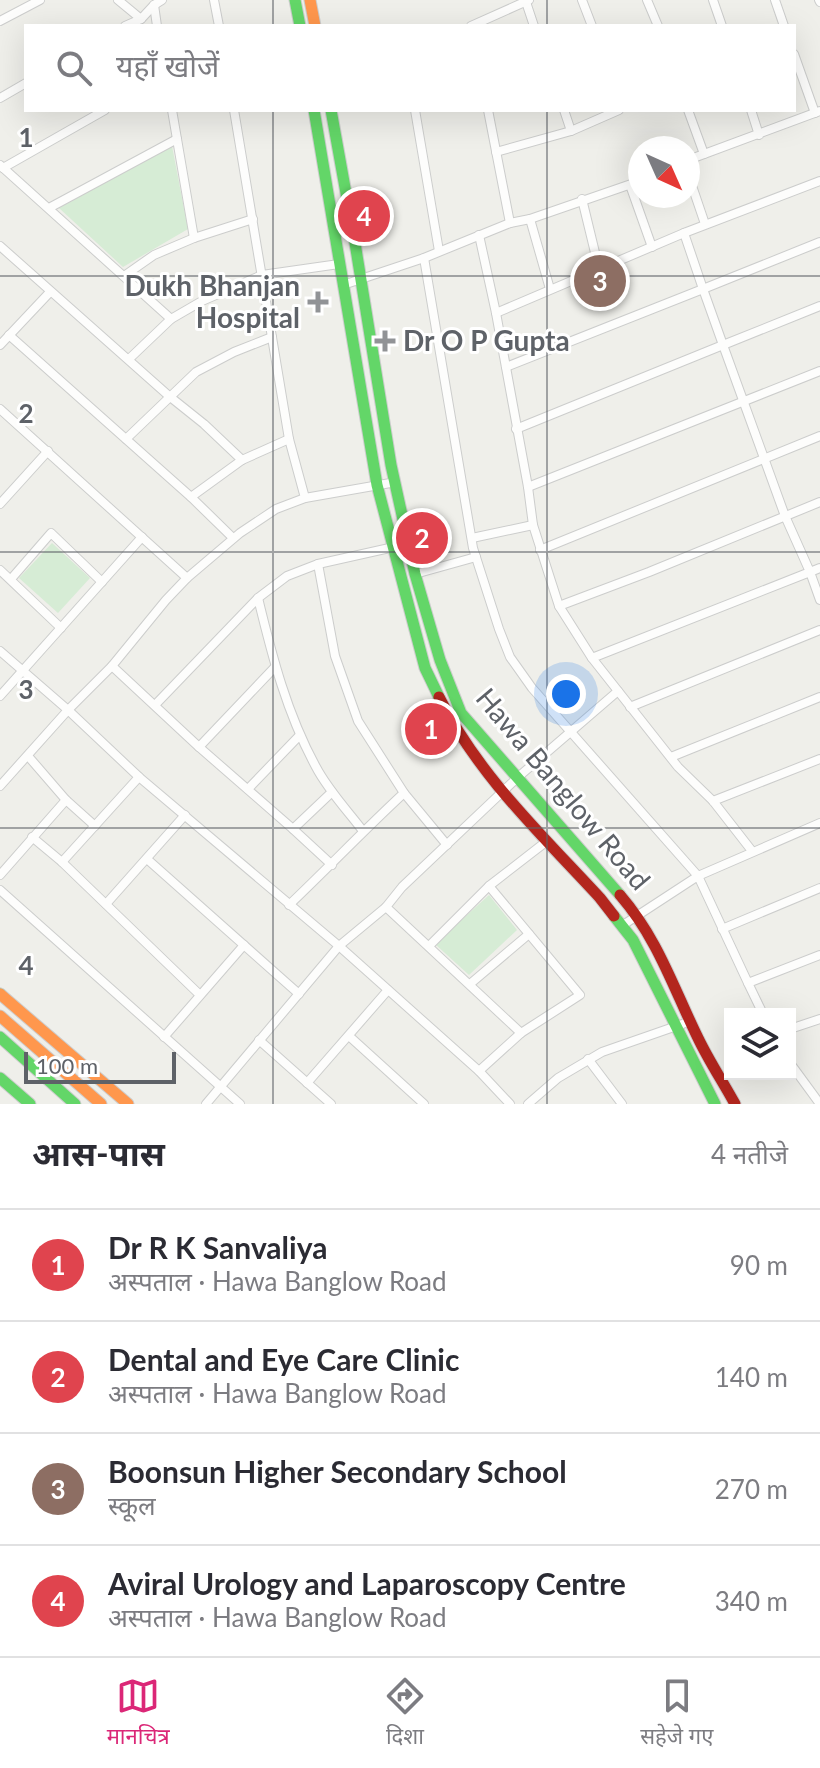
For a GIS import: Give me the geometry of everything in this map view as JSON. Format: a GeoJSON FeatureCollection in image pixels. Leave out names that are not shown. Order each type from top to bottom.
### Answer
{"type":"FeatureCollection","features":[{"type":"Feature","properties":{"kind":"main road"},"geometry":{"type":"LineString","coordinates":[[295,0],[300,24]]}},
{"type":"Feature","properties":{"kind":"main road"},"geometry":{"type":"LineString","coordinates":[[310,0],[315,24]]}},
{"type":"Feature","properties":{"kind":"main road","name":"Hawa Banglow Road"},"geometry":{"type":"LineString","coordinates":[[314,112],[377,485],[425,668],[453,724],[476,759],[633,940],[715,1104]]}},
{"type":"Feature","properties":{"kind":"main road","name":"Hawa Banglow Road"},"geometry":{"type":"LineString","coordinates":[[331,112],[402,517],[440,660],[461,713],[637,914],[735,1104]]}},
{"type":"Feature","properties":{"kind":"main road"},"geometry":{"type":"LineString","coordinates":[[0,994],[128,1104]]}},
{"type":"Feature","properties":{"kind":"main road"},"geometry":{"type":"LineString","coordinates":[[0,1016],[101,1104]]}},
{"type":"Feature","properties":{"kind":"main road"},"geometry":{"type":"LineString","coordinates":[[0,1037],[75,1104]]}},
{"type":"Feature","properties":{"kind":"main road"},"geometry":{"type":"LineString","coordinates":[[0,1078],[30,1104]]}},
{"type":"Feature","properties":{"kind":"street"},"geometry":{"type":"LineString","coordinates":[[0,21],[40,0]]}},
{"type":"Feature","properties":{"kind":"street"},"geometry":{"type":"LineString","coordinates":[[118,0],[141,19]]}},
{"type":"Feature","properties":{"kind":"street"},"geometry":{"type":"LineString","coordinates":[[214,0],[219,24]]}},
{"type":"Feature","properties":{"kind":"street"},"geometry":{"type":"LineString","coordinates":[[582,0],[591,24]]}},
{"type":"Feature","properties":{"kind":"street"},"geometry":{"type":"LineString","coordinates":[[647,0],[657,24]]}},
{"type":"Feature","properties":{"kind":"street"},"geometry":{"type":"LineString","coordinates":[[775,0],[783,24]]}},
{"type":"Feature","properties":{"kind":"street"},"geometry":{"type":"LineString","coordinates":[[476,24],[513,4],[527,1],[533,24]]}},
{"type":"Feature","properties":{"kind":"street"},"geometry":{"type":"LineString","coordinates":[[130,24],[141,19],[158,2]]}},
{"type":"Feature","properties":{"kind":"street"},"geometry":{"type":"LineString","coordinates":[[157,24],[158,2]]}},
{"type":"Feature","properties":{"kind":"street"},"geometry":{"type":"LineString","coordinates":[[717,2],[722,24]]}},
{"type":"Feature","properties":{"kind":"street"},"geometry":{"type":"LineString","coordinates":[[700,156],[817,112],[796,59]]}},
{"type":"Feature","properties":{"kind":"street"},"geometry":{"type":"LineString","coordinates":[[0,98],[24,84]]}},
{"type":"Feature","properties":{"kind":"street"},"geometry":{"type":"LineString","coordinates":[[101,112],[2,166],[171,319]]}},
{"type":"Feature","properties":{"kind":"street"},"geometry":{"type":"LineString","coordinates":[[172,112],[194,238]]}},
{"type":"Feature","properties":{"kind":"street"},"geometry":{"type":"LineString","coordinates":[[234,112],[289,439],[305,498]]}},
{"type":"Feature","properties":{"kind":"street"},"geometry":{"type":"LineString","coordinates":[[415,112],[439,251]]}},
{"type":"Feature","properties":{"kind":"street"},"geometry":{"type":"LineString","coordinates":[[488,112],[510,223]]}},
{"type":"Feature","properties":{"kind":"street"},"geometry":{"type":"LineString","coordinates":[[565,112],[571,131]]}},
{"type":"Feature","properties":{"kind":"street"},"geometry":{"type":"LineString","coordinates":[[496,152],[571,131],[614,112]]}},
{"type":"Feature","properties":{"kind":"street"},"geometry":{"type":"LineString","coordinates":[[689,112],[704,154]]}},
{"type":"Feature","properties":{"kind":"street"},"geometry":{"type":"LineString","coordinates":[[752,112],[759,135]]}},
{"type":"Feature","properties":{"kind":"street"},"geometry":{"type":"LineString","coordinates":[[49,208],[177,139]]}},
{"type":"Feature","properties":{"kind":"street"},"geometry":{"type":"LineString","coordinates":[[496,313],[705,224],[820,181]]}},
{"type":"Feature","properties":{"kind":"street"},"geometry":{"type":"LineString","coordinates":[[343,285],[424,258],[510,223],[628,186]]}},
{"type":"Feature","properties":{"kind":"street"},"geometry":{"type":"LineString","coordinates":[[582,199],[599,269]]}},
{"type":"Feature","properties":{"kind":"street"},"geometry":{"type":"LineString","coordinates":[[638,208],[652,247]]}},
{"type":"Feature","properties":{"kind":"street"},"geometry":{"type":"LineString","coordinates":[[700,208],[705,224]]}},
{"type":"Feature","properties":{"kind":"street"},"geometry":{"type":"LineString","coordinates":[[124,276],[154,255],[253,219]]}},
{"type":"Feature","properties":{"kind":"street"},"geometry":{"type":"LineString","coordinates":[[530,219],[550,289]]}},
{"type":"Feature","properties":{"kind":"street"},"geometry":{"type":"LineString","coordinates":[[684,233],[785,516],[820,600]]}},
{"type":"Feature","properties":{"kind":"street"},"geometry":{"type":"LineString","coordinates":[[479,235],[496,313],[533,525],[559,606],[592,658],[630,707],[713,801],[752,851]]}},
{"type":"Feature","properties":{"kind":"street"},"geometry":{"type":"LineString","coordinates":[[506,367],[820,242]]}},
{"type":"Feature","properties":{"kind":"street"},"geometry":{"type":"LineString","coordinates":[[1,248],[242,460]]}},
{"type":"Feature","properties":{"kind":"street"},"geometry":{"type":"LineString","coordinates":[[424,258],[476,557],[510,657],[532,688],[698,876],[760,1008]]}},
{"type":"Feature","properties":{"kind":"street"},"geometry":{"type":"LineString","coordinates":[[129,359],[171,319],[202,301],[262,275],[339,264]]}},
{"type":"Feature","properties":{"kind":"street"},"geometry":{"type":"LineString","coordinates":[[0,345],[50,292]]}},
{"type":"Feature","properties":{"kind":"street"},"geometry":{"type":"LineString","coordinates":[[516,429],[820,306]]}},
{"type":"Feature","properties":{"kind":"street"},"geometry":{"type":"LineString","coordinates":[[9,335],[233,538]]}},
{"type":"Feature","properties":{"kind":"street"},"geometry":{"type":"LineString","coordinates":[[126,439],[196,372],[272,337]]}},
{"type":"Feature","properties":{"kind":"street"},"geometry":{"type":"LineString","coordinates":[[528,487],[820,371]]}},
{"type":"Feature","properties":{"kind":"street"},"geometry":{"type":"LineString","coordinates":[[0,409],[187,578]]}},
{"type":"Feature","properties":{"kind":"street"},"geometry":{"type":"LineString","coordinates":[[540,550],[820,436]]}},
{"type":"Feature","properties":{"kind":"street"},"geometry":{"type":"LineString","coordinates":[[191,497],[242,460],[289,439]]}},
{"type":"Feature","properties":{"kind":"street"},"geometry":{"type":"LineString","coordinates":[[0,504],[48,451]]}},
{"type":"Feature","properties":{"kind":"street"},"geometry":{"type":"LineString","coordinates":[[0,786],[112,666],[166,600],[233,538],[276,509],[305,498],[396,482]]}},
{"type":"Feature","properties":{"kind":"street"},"geometry":{"type":"LineString","coordinates":[[0,488],[8,496]]}},
{"type":"Feature","properties":{"kind":"street"},"geometry":{"type":"LineString","coordinates":[[559,606],[820,502]]}},
{"type":"Feature","properties":{"kind":"street"},"geometry":{"type":"LineString","coordinates":[[472,538],[533,525]]}},
{"type":"Feature","properties":{"kind":"street"},"geometry":{"type":"LineString","coordinates":[[11,579],[51,533],[102,582]]}},
{"type":"Feature","properties":{"kind":"street"},"geometry":{"type":"LineString","coordinates":[[0,696],[142,537]]}},
{"type":"Feature","properties":{"kind":"street"},"geometry":{"type":"LineString","coordinates":[[155,705],[258,598],[287,576],[318,564],[394,547]]}},
{"type":"Feature","properties":{"kind":"street"},"geometry":{"type":"LineString","coordinates":[[415,574],[476,557]]}},
{"type":"Feature","properties":{"kind":"street"},"geometry":{"type":"LineString","coordinates":[[318,564],[335,656],[358,721],[404,793],[447,845]]}},
{"type":"Feature","properties":{"kind":"street"},"geometry":{"type":"LineString","coordinates":[[592,658],[820,568]]}},
{"type":"Feature","properties":{"kind":"street"},"geometry":{"type":"LineString","coordinates":[[0,570],[61,628]]}},
{"type":"Feature","properties":{"kind":"street"},"geometry":{"type":"LineString","coordinates":[[258,598],[275,667],[300,735],[332,792],[363,831]]}},
{"type":"Feature","properties":{"kind":"street"},"geometry":{"type":"LineString","coordinates":[[630,707],[820,630]]}},
{"type":"Feature","properties":{"kind":"street"},"geometry":{"type":"LineString","coordinates":[[0,651],[139,777],[339,946],[479,1071],[510,1104]]}},
{"type":"Feature","properties":{"kind":"street"},"geometry":{"type":"LineString","coordinates":[[112,666],[332,865]]}},
{"type":"Feature","properties":{"kind":"street"},"geometry":{"type":"LineString","coordinates":[[199,747],[275,667]]}},
{"type":"Feature","properties":{"kind":"street"},"geometry":{"type":"LineString","coordinates":[[206,1104],[339,946],[386,907],[402,887],[517,778],[618,691]]}},
{"type":"Feature","properties":{"kind":"street"},"geometry":{"type":"LineString","coordinates":[[671,757],[820,697]]}},
{"type":"Feature","properties":{"kind":"street"},"geometry":{"type":"LineString","coordinates":[[248,789],[300,735]]}},
{"type":"Feature","properties":{"kind":"street"},"geometry":{"type":"LineString","coordinates":[[28,756],[66,800],[95,826]]}},
{"type":"Feature","properties":{"kind":"street"},"geometry":{"type":"LineString","coordinates":[[713,801],[820,759]]}},
{"type":"Feature","properties":{"kind":"street"},"geometry":{"type":"LineString","coordinates":[[62,862],[139,777]]}},
{"type":"Feature","properties":{"kind":"street"},"geometry":{"type":"LineString","coordinates":[[293,829],[332,792]]}},
{"type":"Feature","properties":{"kind":"street"},"geometry":{"type":"LineString","coordinates":[[289,905],[404,793]]}},
{"type":"Feature","properties":{"kind":"street"},"geometry":{"type":"LineString","coordinates":[[0,875],[66,800]]}},
{"type":"Feature","properties":{"kind":"street"},"geometry":{"type":"LineString","coordinates":[[106,904],[185,815]]}},
{"type":"Feature","properties":{"kind":"street"},"geometry":{"type":"LineString","coordinates":[[623,925],[698,876],[820,823]]}},
{"type":"Feature","properties":{"kind":"street"},"geometry":{"type":"LineString","coordinates":[[32,837],[200,995]]}},
{"type":"Feature","properties":{"kind":"street"},"geometry":{"type":"LineString","coordinates":[[429,946],[489,886],[547,841]]}},
{"type":"Feature","properties":{"kind":"street"},"geometry":{"type":"LineString","coordinates":[[147,859],[299,994]]}},
{"type":"Feature","properties":{"kind":"street"},"geometry":{"type":"LineString","coordinates":[[479,1071],[521,1033],[580,995],[489,886]]}},
{"type":"Feature","properties":{"kind":"street"},"geometry":{"type":"LineString","coordinates":[[722,929],[820,888]]}},
{"type":"Feature","properties":{"kind":"street"},"geometry":{"type":"LineString","coordinates":[[0,890],[240,1104]]}},
{"type":"Feature","properties":{"kind":"street"},"geometry":{"type":"LineString","coordinates":[[386,907],[521,1033]]}},
{"type":"Feature","properties":{"kind":"street"},"geometry":{"type":"LineString","coordinates":[[470,984],[529,934]]}},
{"type":"Feature","properties":{"kind":"street"},"geometry":{"type":"LineString","coordinates":[[164,1037],[244,945]]}},
{"type":"Feature","properties":{"kind":"street"},"geometry":{"type":"LineString","coordinates":[[748,983],[820,955]]}},
{"type":"Feature","properties":{"kind":"street"},"geometry":{"type":"LineString","coordinates":[[307,1083],[388,990]]}},
{"type":"Feature","properties":{"kind":"street"},"geometry":{"type":"LineString","coordinates":[[796,1027],[820,1019]]}},
{"type":"Feature","properties":{"kind":"street"},"geometry":{"type":"LineString","coordinates":[[528,1104],[558,1078],[588,1059],[691,1021]]}},
{"type":"Feature","properties":{"kind":"street"},"geometry":{"type":"LineString","coordinates":[[349,1036],[424,1104]]}},
{"type":"Feature","properties":{"kind":"street"},"geometry":{"type":"LineString","coordinates":[[259,1040],[331,1104]]}},
{"type":"Feature","properties":{"kind":"street"},"geometry":{"type":"LineString","coordinates":[[588,1059],[619,1103]]}},
{"type":"Feature","properties":{"kind":"street"},"geometry":{"type":"LineString","coordinates":[[796,1071],[820,1104]]}},
{"type":"Feature","properties":{"kind":"green space"},"geometry":{"type":"Polygon","coordinates":[[[172,146],[188,229],[123,267],[59,208],[172,146]]]}},
{"type":"Feature","properties":{"kind":"green space"},"geometry":{"type":"Polygon","coordinates":[[[52,543],[90,578],[58,613],[19,578],[52,543]]]}},
{"type":"Feature","properties":{"kind":"green space"},"geometry":{"type":"Polygon","coordinates":[[[489,895],[517,930],[469,975],[435,944],[489,895]]]}},
{"type":"Feature","properties":{"kind":"traffic: fast"},"geometry":{"type":"LineString","coordinates":[[295,0],[300,24]]}},
{"type":"Feature","properties":{"kind":"traffic: fast"},"geometry":{"type":"LineString","coordinates":[[314,112],[377,485],[425,668],[439,697]]}},
{"type":"Feature","properties":{"kind":"traffic: fast"},"geometry":{"type":"LineString","coordinates":[[331,112],[391,465],[415,574],[440,660],[461,713],[620,895]]}},
{"type":"Feature","properties":{"kind":"traffic: fast"},"geometry":{"type":"LineString","coordinates":[[614,916],[633,940],[715,1104]]}},
{"type":"Feature","properties":{"kind":"traffic: fast"},"geometry":{"type":"LineString","coordinates":[[0,1037],[75,1104]]}},
{"type":"Feature","properties":{"kind":"traffic: fast"},"geometry":{"type":"LineString","coordinates":[[0,1078],[30,1104]]}},
{"type":"Feature","properties":{"kind":"traffic: slow"},"geometry":{"type":"LineString","coordinates":[[310,0],[315,24]]}},
{"type":"Feature","properties":{"kind":"traffic: slow"},"geometry":{"type":"LineString","coordinates":[[0,994],[128,1104]]}},
{"type":"Feature","properties":{"kind":"traffic: slow"},"geometry":{"type":"LineString","coordinates":[[0,1016],[101,1104]]}},
{"type":"Feature","properties":{"kind":"traffic: jam"},"geometry":{"type":"LineString","coordinates":[[439,697],[472,752],[492,778],[614,916]]}},
{"type":"Feature","properties":{"kind":"traffic: jam"},"geometry":{"type":"LineString","coordinates":[[620,895],[655,946],[702,1047],[735,1104]]}},
{"type":"Feature","properties":{"kind":"place","name":"Aviral Urology and Laparoscopy Centre"},"geometry":{"type":"Point","coordinates":[364,216]}},
{"type":"Feature","properties":{"kind":"place","name":"Boonsun Higher Secondary School"},"geometry":{"type":"Point","coordinates":[600,281]}},
{"type":"Feature","properties":{"kind":"place","name":"Dukh Bhanjan Hospital"},"geometry":{"type":"Point","coordinates":[318,302]}},
{"type":"Feature","properties":{"kind":"place","name":"Dr O P Gupta"},"geometry":{"type":"Point","coordinates":[385,341]}},
{"type":"Feature","properties":{"kind":"place","name":"Dental and Eye Care Clinic"},"geometry":{"type":"Point","coordinates":[422,538]}},
{"type":"Feature","properties":{"kind":"place","name":"Dr R K Sanvaliya"},"geometry":{"type":"Point","coordinates":[431,729]}}]}
